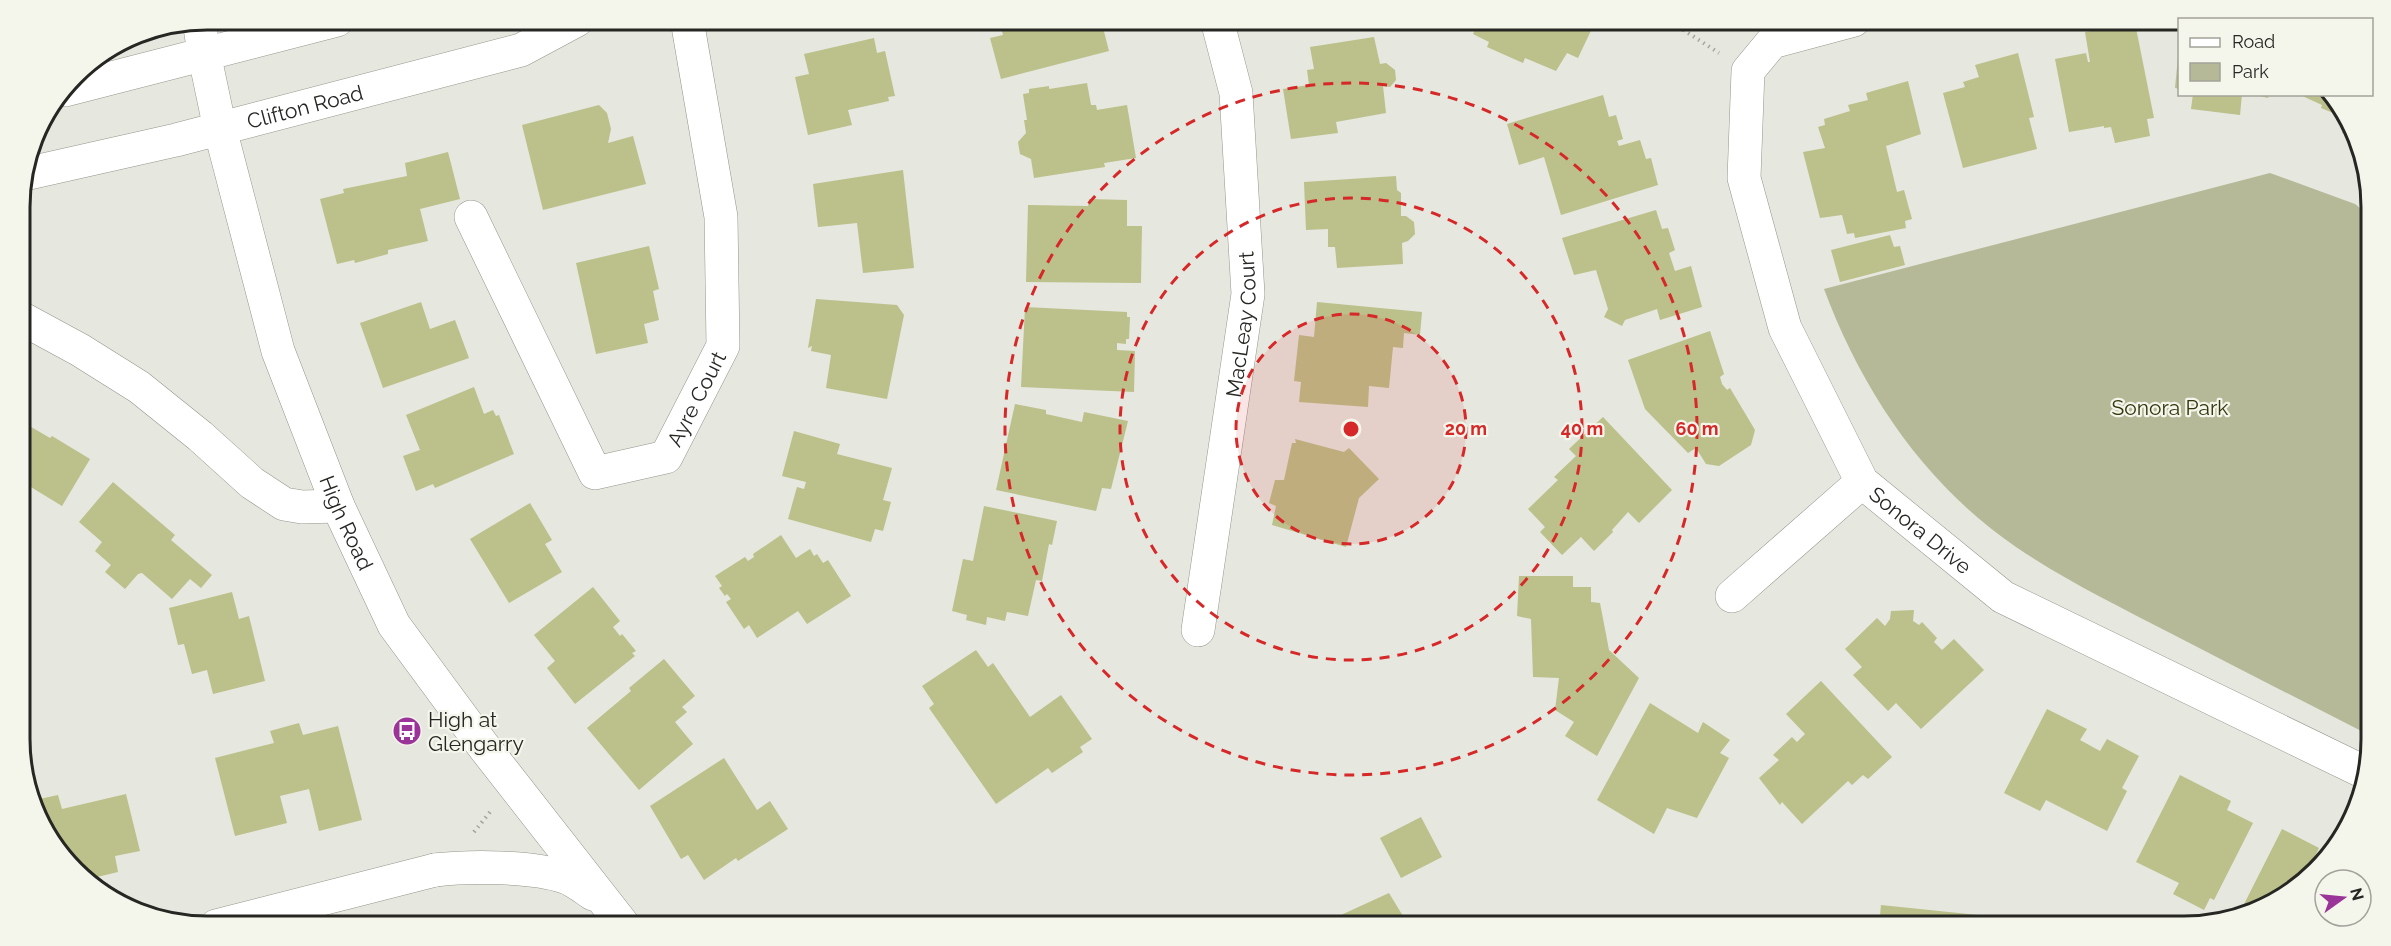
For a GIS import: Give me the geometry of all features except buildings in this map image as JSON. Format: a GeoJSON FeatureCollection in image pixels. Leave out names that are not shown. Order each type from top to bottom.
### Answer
{"type":"FeatureCollection","features":[{"type":"Feature","properties":{"kind":"street","name":"High Road"},"geometry":{"type":"LineString","coordinates":[[200,30],[220,129],[278,351],[338,506],[394,625],[484,747],[616,916]]}},
{"type":"Feature","properties":{"kind":"street"},"geometry":{"type":"LineString","coordinates":[[77,87],[297,30]]}},
{"type":"Feature","properties":{"kind":"street","name":"Clifton Road"},"geometry":{"type":"LineString","coordinates":[[34,172],[220,129],[521,50],[558,30]]}},
{"type":"Feature","properties":{"kind":"street","name":"Ayre Court"},"geometry":{"type":"LineString","coordinates":[[471,217],[595,473],[666,458],[723,346],[721,217],[689,30]]}},
{"type":"Feature","properties":{"kind":"street","name":"MacLeay Court"},"geometry":{"type":"LineString","coordinates":[[1198,630],[1248,294],[1236,93],[1220,30]]}},
{"type":"Feature","properties":{"kind":"street"},"geometry":{"type":"LineString","coordinates":[[1748,71],[1772,42],[1817,30]]}},
{"type":"Feature","properties":{"kind":"street","name":"Sonora Drive"},"geometry":{"type":"LineString","coordinates":[[1748,71],[1744,178],[1785,328],[1862,482],[2003,597],[2358,769]]}},
{"type":"Feature","properties":{"kind":"street"},"geometry":{"type":"LineString","coordinates":[[30,323],[80,350],[139,387],[200,436],[252,483],[284,504],[302,507],[338,506]]}},
{"type":"Feature","properties":{"kind":"street"},"geometry":{"type":"LineString","coordinates":[[1732,596],[1862,482]]}},
{"type":"Feature","properties":{"kind":"street"},"geometry":{"type":"LineString","coordinates":[[258,916],[435,870],[480,868],[538,871],[566,878],[602,899]]}},
{"type":"Feature","properties":{"kind":"path"},"geometry":{"type":"LineString","coordinates":[[1684,30],[1748,71]]}},
{"type":"Feature","properties":{"kind":"path"},"geometry":{"type":"LineString","coordinates":[[435,870],[483,824],[493,808]]}},
{"type":"Feature","properties":{"kind":"green space","name":"Sonora Park"},"geometry":{"type":"Polygon","coordinates":[[[2270,173],[2355,204],[2361,209],[2361,731],[2074,582],[2016,547],[1983,522],[1925,465],[1900,433],[1857,364],[1824,289],[2270,173]]]}},
{"type":"Feature","properties":{"kind":"place","name":"High at Glengarry"},"geometry":{"type":"Point","coordinates":[407,731]}}]}
